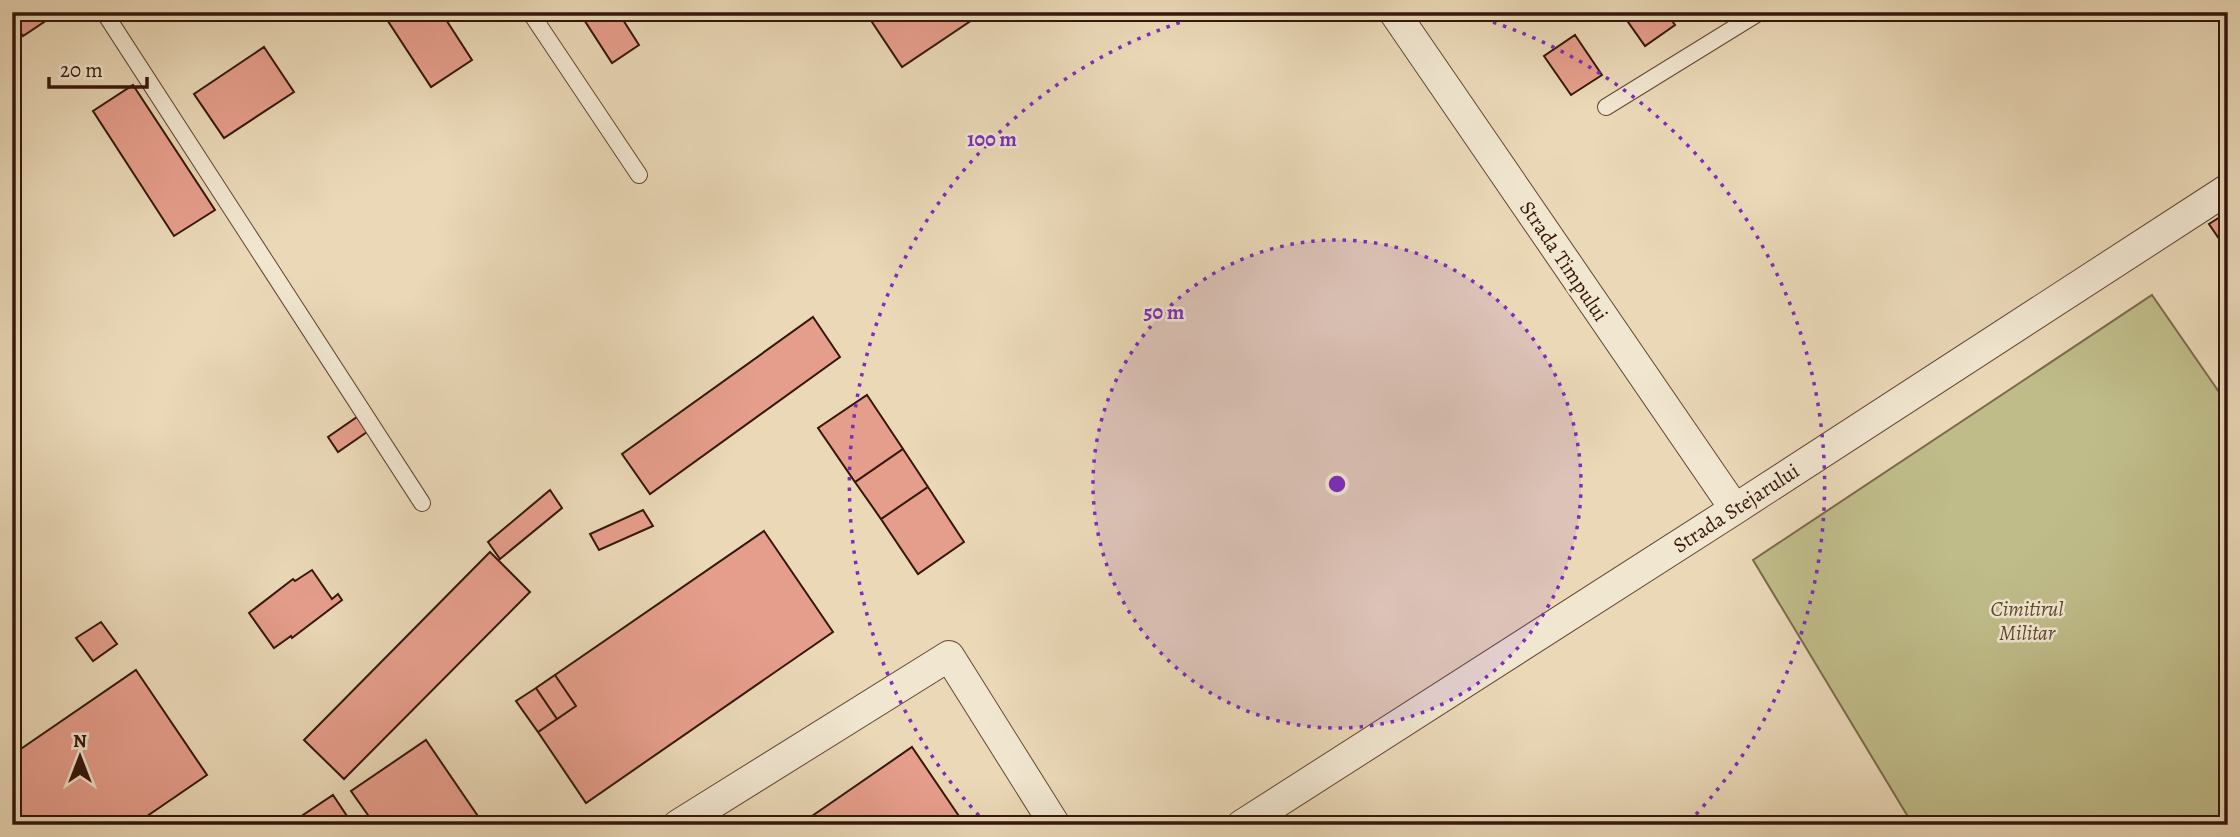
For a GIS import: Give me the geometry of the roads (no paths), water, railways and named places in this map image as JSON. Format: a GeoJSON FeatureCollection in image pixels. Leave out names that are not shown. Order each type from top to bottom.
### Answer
{"type":"FeatureCollection","features":[{"type":"Feature","properties":{"kind":"street","name":"Strada Timpului"},"geometry":{"type":"LineString","coordinates":[[1394,12],[1735,509]]}},
{"type":"Feature","properties":{"kind":"street","name":"Strada Stejarului"},"geometry":{"type":"LineString","coordinates":[[1242,825],[2228,189]]}},
{"type":"Feature","properties":{"kind":"street"},"geometry":{"type":"LineString","coordinates":[[678,825],[949,656],[1055,825]]}},
{"type":"Feature","properties":{"kind":"lane"},"geometry":{"type":"LineString","coordinates":[[104,12],[422,503]]}},
{"type":"Feature","properties":{"kind":"lane"},"geometry":{"type":"LineString","coordinates":[[530,12],[639,175]]}},
{"type":"Feature","properties":{"kind":"lane"},"geometry":{"type":"LineString","coordinates":[[1606,107],[1760,12]]}},
{"type":"Feature","properties":{"kind":"park label","name":"Cimitirul Militar"},"geometry":{"type":"Point","coordinates":[2027,621]}}]}
